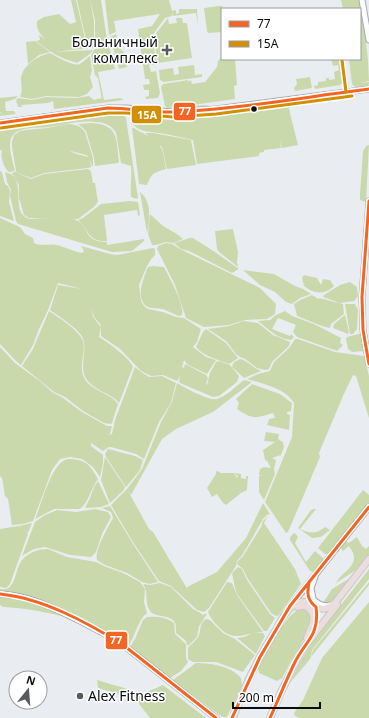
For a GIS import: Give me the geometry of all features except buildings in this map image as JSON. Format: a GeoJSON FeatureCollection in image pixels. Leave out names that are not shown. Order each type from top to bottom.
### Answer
{"type":"FeatureCollection","features":[{"type":"Feature","properties":{"kind":"highway"},"geometry":{"type":"LineString","coordinates":[[233,718],[260,657],[286,612],[297,604],[305,602],[326,608],[335,603],[369,559]]}},
{"type":"Feature","properties":{"kind":"highway"},"geometry":{"type":"LineString","coordinates":[[302,650],[369,564]]}},
{"type":"Feature","properties":{"kind":"highway"},"geometry":{"type":"LineString","coordinates":[[313,605],[317,620],[313,635]]}},
{"type":"Feature","properties":{"kind":"highway"},"geometry":{"type":"LineString","coordinates":[[270,718],[302,650],[314,616],[312,612],[304,606],[300,606],[280,623]]}},
{"type":"Feature","properties":{"kind":"main road"},"geometry":{"type":"LineString","coordinates":[[362,0],[369,40]]}},
{"type":"Feature","properties":{"kind":"main road"},"geometry":{"type":"LineString","coordinates":[[0,123],[108,108],[173,112],[216,109],[369,89]]}},
{"type":"Feature","properties":{"kind":"main road"},"geometry":{"type":"LineString","coordinates":[[369,201],[362,297],[363,330],[369,364]]}},
{"type":"Feature","properties":{"kind":"main road"},"geometry":{"type":"LineString","coordinates":[[286,612],[298,594],[369,507]]}},
{"type":"Feature","properties":{"kind":"main road"},"geometry":{"type":"LineString","coordinates":[[317,572],[311,588],[313,599],[316,602],[327,606],[335,603]]}},
{"type":"Feature","properties":{"kind":"main road"},"geometry":{"type":"LineString","coordinates":[[309,582],[308,593],[313,605]]}},
{"type":"Feature","properties":{"kind":"main road"},"geometry":{"type":"LineString","coordinates":[[0,594],[28,598],[44,604],[110,636],[216,718]]}},
{"type":"Feature","properties":{"kind":"green space"},"geometry":{"type":"Polygon","coordinates":[[[71,0],[76,0],[86,43],[90,48],[55,52],[93,50],[90,54],[77,63],[52,53],[54,52],[51,52],[36,41],[40,40],[39,35],[46,40],[39,32],[37,27],[37,21],[44,17],[59,14],[70,24],[76,22],[71,0]]]}},
{"type":"Feature","properties":{"kind":"green space"},"geometry":{"type":"Polygon","coordinates":[[[77,0],[90,0],[94,21],[94,36],[97,46],[93,48],[87,44],[77,0]]]}},
{"type":"Feature","properties":{"kind":"green space"},"geometry":{"type":"Polygon","coordinates":[[[90,0],[101,0],[107,40],[98,46],[95,37],[95,20],[90,0]]]}},
{"type":"Feature","properties":{"kind":"green space"},"geometry":{"type":"Polygon","coordinates":[[[105,0],[169,0],[172,11],[176,10],[176,14],[179,13],[179,9],[197,9],[198,26],[196,13],[173,16],[172,12],[172,16],[165,18],[152,36],[157,64],[149,65],[151,72],[156,71],[160,93],[158,98],[146,99],[145,97],[149,96],[149,90],[144,90],[143,85],[150,84],[149,79],[145,79],[138,29],[152,26],[160,14],[114,21],[116,32],[109,35],[105,0]]]}},
{"type":"Feature","properties":{"kind":"green space"},"geometry":{"type":"Polygon","coordinates":[[[341,0],[360,0],[361,8],[343,8],[341,0]]]}},
{"type":"Feature","properties":{"kind":"green space"},"geometry":{"type":"Polygon","coordinates":[[[222,6],[221,32],[208,33],[204,8],[222,6]]]}},
{"type":"Feature","properties":{"kind":"green space"},"geometry":{"type":"Polygon","coordinates":[[[361,16],[363,17],[369,81],[360,83],[369,82],[369,84],[367,86],[357,88],[352,84],[349,60],[361,60],[361,16]]]}},
{"type":"Feature","properties":{"kind":"green space"},"geometry":{"type":"Polygon","coordinates":[[[168,18],[169,24],[177,23],[176,18],[182,18],[183,23],[187,23],[192,58],[158,63],[154,36],[168,18]]]}},
{"type":"Feature","properties":{"kind":"green space"},"geometry":{"type":"Polygon","coordinates":[[[116,34],[119,48],[124,52],[127,67],[119,69],[110,37],[116,34]]]}},
{"type":"Feature","properties":{"kind":"green space"},"geometry":{"type":"Polygon","coordinates":[[[35,41],[50,52],[39,55],[28,64],[26,42],[35,41]]]}},
{"type":"Feature","properties":{"kind":"green space"},"geometry":{"type":"Polygon","coordinates":[[[108,42],[115,69],[98,72],[104,100],[120,98],[124,100],[54,109],[53,101],[48,103],[21,105],[23,107],[18,107],[16,100],[18,98],[32,100],[46,97],[76,98],[89,96],[94,100],[101,98],[102,100],[98,78],[95,75],[91,55],[94,50],[108,42]]]}},
{"type":"Feature","properties":{"kind":"green space"},"geometry":{"type":"Polygon","coordinates":[[[50,53],[65,61],[77,65],[90,56],[92,70],[90,77],[93,87],[87,94],[79,97],[46,96],[32,99],[20,97],[22,90],[21,79],[24,69],[31,62],[50,53]]]}},
{"type":"Feature","properties":{"kind":"green space"},"geometry":{"type":"Polygon","coordinates":[[[221,57],[221,60],[235,60],[237,85],[234,86],[235,99],[185,106],[210,105],[185,109],[169,109],[180,107],[167,108],[165,106],[161,87],[163,84],[189,80],[187,83],[191,80],[192,84],[205,82],[217,67],[218,61],[221,57]]]}},
{"type":"Feature","properties":{"kind":"green space"},"geometry":{"type":"Polygon","coordinates":[[[331,60],[344,60],[345,73],[343,82],[340,85],[315,89],[314,86],[318,85],[318,82],[326,81],[326,78],[329,78],[329,80],[335,79],[334,72],[339,70],[338,65],[333,66],[331,60]]]}},
{"type":"Feature","properties":{"kind":"green space"},"geometry":{"type":"Polygon","coordinates":[[[194,65],[195,75],[202,74],[202,77],[164,82],[160,80],[159,70],[173,68],[174,75],[179,74],[178,67],[194,65]]]}},
{"type":"Feature","properties":{"kind":"green space"},"geometry":{"type":"Polygon","coordinates":[[[310,77],[312,88],[295,91],[294,88],[297,84],[296,79],[310,77]]]}},
{"type":"Feature","properties":{"kind":"green space"},"geometry":{"type":"Polygon","coordinates":[[[18,96],[15,99],[5,102],[6,111],[14,111],[16,114],[0,116],[0,113],[3,115],[0,112],[0,98],[18,96]]]}},
{"type":"Feature","properties":{"kind":"green space"},"geometry":{"type":"Polygon","coordinates":[[[288,105],[298,145],[282,148],[280,141],[281,148],[264,150],[264,152],[259,153],[259,156],[197,164],[193,140],[144,131],[131,123],[131,114],[148,118],[168,119],[210,117],[288,105]]]}},
{"type":"Feature","properties":{"kind":"green space"},"geometry":{"type":"Polygon","coordinates":[[[233,109],[232,111],[182,118],[156,118],[132,113],[135,111],[159,116],[184,116],[233,109]]]}},
{"type":"Feature","properties":{"kind":"green space"},"geometry":{"type":"Polygon","coordinates":[[[113,111],[123,112],[0,128],[0,125],[113,111]]]}},
{"type":"Feature","properties":{"kind":"green space"},"geometry":{"type":"Polygon","coordinates":[[[114,114],[123,115],[126,118],[137,199],[131,197],[131,166],[121,163],[116,133],[107,124],[78,122],[49,127],[28,128],[18,131],[11,138],[10,143],[15,171],[9,172],[4,165],[2,151],[0,150],[0,129],[114,114]]]}},
{"type":"Feature","properties":{"kind":"green space"},"geometry":{"type":"Polygon","coordinates":[[[68,124],[81,128],[85,132],[93,158],[93,166],[92,167],[90,160],[91,167],[88,168],[44,173],[31,178],[15,172],[17,171],[12,147],[14,135],[20,131],[68,124]],[[74,152],[89,158],[84,154],[74,152]]]}},
{"type":"Feature","properties":{"kind":"green space"},"geometry":{"type":"Polygon","coordinates":[[[78,124],[101,124],[112,130],[116,140],[118,163],[95,166],[86,131],[78,124]]]}},
{"type":"Feature","properties":{"kind":"green space"},"geometry":{"type":"Polygon","coordinates":[[[132,128],[157,142],[162,150],[166,169],[154,174],[150,178],[147,185],[139,184],[132,128]]]}},
{"type":"Feature","properties":{"kind":"green space"},"geometry":{"type":"Polygon","coordinates":[[[145,133],[153,133],[191,140],[196,165],[167,169],[162,147],[145,133]]]}},
{"type":"Feature","properties":{"kind":"green space"},"geometry":{"type":"Polygon","coordinates":[[[369,145],[366,202],[360,200],[360,194],[363,151],[366,146],[369,145]]]}},
{"type":"Feature","properties":{"kind":"green space"},"geometry":{"type":"Polygon","coordinates":[[[88,169],[91,171],[93,183],[95,183],[98,202],[94,207],[78,219],[29,218],[24,215],[19,198],[19,185],[12,173],[15,172],[31,179],[44,174],[88,169]]]}},
{"type":"Feature","properties":{"kind":"green space"},"geometry":{"type":"Polygon","coordinates":[[[0,171],[2,172],[5,184],[8,186],[10,191],[9,202],[14,221],[0,216],[0,171]]]}},
{"type":"Feature","properties":{"kind":"green space"},"geometry":{"type":"Polygon","coordinates":[[[5,172],[11,174],[15,179],[21,211],[24,216],[30,219],[61,218],[76,220],[84,226],[90,237],[94,240],[107,242],[107,245],[144,239],[144,241],[132,251],[112,252],[18,224],[10,196],[11,190],[7,182],[5,172]]]}},
{"type":"Feature","properties":{"kind":"green space"},"geometry":{"type":"Polygon","coordinates":[[[140,192],[147,200],[149,211],[147,233],[140,192]]]}},
{"type":"Feature","properties":{"kind":"green space"},"geometry":{"type":"Polygon","coordinates":[[[130,201],[138,202],[140,215],[138,216],[137,210],[104,215],[107,241],[96,240],[78,220],[83,218],[101,204],[130,201]]]}},
{"type":"Feature","properties":{"kind":"green space"},"geometry":{"type":"Polygon","coordinates":[[[150,214],[163,226],[183,239],[173,243],[166,242],[152,245],[148,234],[150,214]]]}},
{"type":"Feature","properties":{"kind":"green space"},"geometry":{"type":"Polygon","coordinates":[[[0,218],[20,227],[25,234],[33,238],[34,243],[43,245],[57,245],[82,253],[84,251],[81,246],[117,255],[153,248],[155,249],[155,255],[147,266],[139,285],[141,301],[144,306],[148,309],[184,318],[201,329],[197,342],[193,347],[206,357],[216,360],[207,374],[188,365],[184,360],[182,367],[184,368],[185,364],[206,375],[208,378],[207,385],[210,373],[216,362],[219,361],[230,365],[239,376],[237,382],[219,396],[213,397],[180,383],[180,376],[177,381],[163,375],[151,376],[141,371],[120,349],[101,336],[101,327],[99,337],[128,359],[133,367],[119,403],[112,397],[94,387],[87,380],[83,369],[84,346],[81,335],[71,325],[50,310],[58,285],[82,289],[58,283],[33,345],[21,365],[0,344],[0,218]],[[92,309],[93,317],[101,327],[94,317],[92,309]]]}},
{"type":"Feature","properties":{"kind":"green space"},"geometry":{"type":"Polygon","coordinates":[[[233,229],[238,252],[238,267],[217,249],[215,231],[233,229]]]}},
{"type":"Feature","properties":{"kind":"green space"},"geometry":{"type":"Polygon","coordinates":[[[193,238],[239,269],[232,273],[189,251],[181,249],[174,243],[193,238]]]}},
{"type":"Feature","properties":{"kind":"green space"},"geometry":{"type":"Polygon","coordinates":[[[166,243],[172,244],[260,288],[276,304],[275,314],[267,319],[245,320],[229,325],[204,327],[186,318],[175,285],[157,249],[158,246],[166,243]]]}},
{"type":"Feature","properties":{"kind":"green space"},"geometry":{"type":"Polygon","coordinates":[[[148,267],[164,267],[179,298],[182,315],[179,316],[164,310],[149,308],[143,302],[141,298],[141,287],[148,267]]]}},
{"type":"Feature","properties":{"kind":"green space"},"geometry":{"type":"Polygon","coordinates":[[[243,270],[274,274],[311,294],[300,298],[292,304],[286,302],[275,292],[260,285],[243,270]]]}},
{"type":"Feature","properties":{"kind":"green space"},"geometry":{"type":"Polygon","coordinates":[[[304,275],[317,278],[321,285],[323,279],[330,280],[334,286],[330,290],[322,292],[311,291],[304,286],[302,278],[304,275]]]}},
{"type":"Feature","properties":{"kind":"green space"},"geometry":{"type":"Polygon","coordinates":[[[350,282],[357,287],[358,296],[354,301],[340,303],[323,297],[340,285],[350,282]]]}},
{"type":"Feature","properties":{"kind":"green space"},"geometry":{"type":"Polygon","coordinates":[[[312,295],[318,299],[343,304],[344,314],[331,324],[330,328],[297,316],[294,304],[312,295]]]}},
{"type":"Feature","properties":{"kind":"green space"},"geometry":{"type":"Polygon","coordinates":[[[345,304],[355,304],[358,310],[357,329],[353,334],[350,334],[345,304]]]}},
{"type":"Feature","properties":{"kind":"green space"},"geometry":{"type":"Polygon","coordinates":[[[49,311],[72,327],[80,335],[84,349],[82,370],[86,381],[118,404],[111,424],[104,423],[83,411],[65,397],[54,392],[22,366],[33,349],[49,311]]]}},
{"type":"Feature","properties":{"kind":"green space"},"geometry":{"type":"Polygon","coordinates":[[[285,311],[292,316],[314,324],[341,338],[340,343],[343,345],[337,351],[297,337],[293,332],[296,325],[278,318],[272,329],[290,336],[291,334],[294,337],[291,340],[282,338],[258,321],[270,320],[276,315],[285,311]]]}},
{"type":"Feature","properties":{"kind":"green space"},"geometry":{"type":"Polygon","coordinates":[[[345,315],[349,332],[348,334],[333,328],[334,324],[345,315]]]}},
{"type":"Feature","properties":{"kind":"green space"},"geometry":{"type":"Polygon","coordinates":[[[244,321],[258,323],[273,335],[290,342],[289,346],[272,362],[269,369],[265,370],[257,368],[240,357],[226,341],[208,329],[229,326],[244,321]]]}},
{"type":"Feature","properties":{"kind":"green space"},"geometry":{"type":"Polygon","coordinates":[[[206,329],[226,343],[238,358],[229,364],[203,353],[196,347],[206,329]]]}},
{"type":"Feature","properties":{"kind":"green space"},"geometry":{"type":"Polygon","coordinates":[[[362,333],[364,351],[352,352],[348,349],[347,337],[362,333]]]}},
{"type":"Feature","properties":{"kind":"green space"},"geometry":{"type":"Polygon","coordinates":[[[295,339],[335,352],[364,356],[369,376],[369,418],[356,376],[353,375],[319,453],[320,457],[288,532],[286,533],[265,502],[292,437],[294,403],[279,390],[247,379],[270,371],[274,362],[290,347],[295,339]]]}},
{"type":"Feature","properties":{"kind":"green space"},"geometry":{"type":"Polygon","coordinates":[[[0,347],[15,363],[52,392],[82,412],[107,426],[112,426],[110,434],[106,435],[112,434],[115,420],[135,367],[149,377],[162,376],[176,383],[171,403],[159,422],[144,459],[136,454],[111,447],[103,451],[91,443],[91,446],[103,455],[100,477],[93,467],[82,459],[70,457],[60,459],[52,470],[33,521],[12,525],[8,499],[5,496],[2,478],[0,476],[0,347]]]}},
{"type":"Feature","properties":{"kind":"green space"},"geometry":{"type":"Polygon","coordinates":[[[240,359],[261,371],[244,378],[232,367],[234,362],[240,359]]]}},
{"type":"Feature","properties":{"kind":"green space"},"geometry":{"type":"Polygon","coordinates":[[[244,380],[252,382],[213,412],[176,429],[162,439],[131,495],[127,489],[142,469],[161,422],[172,402],[177,383],[202,396],[217,399],[221,398],[244,380]]]}},
{"type":"Feature","properties":{"kind":"green space"},"geometry":{"type":"Polygon","coordinates":[[[252,384],[280,394],[292,403],[291,411],[287,412],[287,414],[290,415],[289,430],[267,425],[269,419],[275,418],[273,413],[255,417],[247,415],[237,409],[239,403],[236,399],[252,384]]]}},
{"type":"Feature","properties":{"kind":"green space"},"geometry":{"type":"Polygon","coordinates":[[[266,432],[279,434],[278,439],[283,442],[284,447],[281,455],[272,458],[276,460],[274,469],[275,474],[264,500],[259,492],[259,476],[262,475],[259,475],[260,469],[264,467],[271,468],[265,460],[263,450],[275,442],[264,441],[266,432]]]}},
{"type":"Feature","properties":{"kind":"green space"},"geometry":{"type":"Polygon","coordinates":[[[108,449],[135,456],[143,460],[140,470],[126,487],[106,457],[105,454],[108,449]]]}},
{"type":"Feature","properties":{"kind":"green space"},"geometry":{"type":"Polygon","coordinates":[[[105,457],[125,487],[123,491],[110,503],[101,480],[105,457]]]}},
{"type":"Feature","properties":{"kind":"green space"},"geometry":{"type":"Polygon","coordinates":[[[68,459],[79,460],[87,464],[98,479],[88,499],[80,509],[54,509],[35,519],[52,475],[62,462],[68,459]]]}},
{"type":"Feature","properties":{"kind":"green space"},"geometry":{"type":"Polygon","coordinates":[[[216,471],[220,473],[234,473],[237,478],[238,476],[235,473],[241,474],[241,478],[246,479],[246,476],[248,476],[247,490],[226,505],[217,494],[212,497],[207,488],[216,474],[216,471]]]}},
{"type":"Feature","properties":{"kind":"green space"},"geometry":{"type":"Polygon","coordinates":[[[98,481],[109,504],[101,507],[85,508],[94,487],[98,481]]]}},
{"type":"Feature","properties":{"kind":"green space"},"geometry":{"type":"Polygon","coordinates":[[[127,489],[149,529],[153,532],[188,590],[187,587],[217,572],[246,538],[263,503],[270,514],[263,519],[243,554],[237,561],[236,566],[209,608],[204,612],[197,610],[171,586],[159,581],[131,539],[111,505],[127,489]]]}},
{"type":"Feature","properties":{"kind":"green space"},"geometry":{"type":"Polygon","coordinates":[[[363,490],[369,495],[369,503],[330,554],[325,554],[318,548],[363,490]]]}},
{"type":"Feature","properties":{"kind":"green space"},"geometry":{"type":"Polygon","coordinates":[[[110,506],[158,582],[150,584],[142,582],[127,573],[105,565],[97,560],[99,545],[113,518],[111,512],[102,508],[110,506]]]}},
{"type":"Feature","properties":{"kind":"green space"},"geometry":{"type":"Polygon","coordinates":[[[95,509],[108,512],[111,517],[102,534],[96,552],[91,557],[70,555],[45,547],[34,549],[22,556],[35,522],[45,515],[57,510],[76,512],[95,509]]]}},
{"type":"Feature","properties":{"kind":"green space"},"geometry":{"type":"Polygon","coordinates":[[[316,509],[300,529],[306,532],[316,532],[325,527],[330,530],[321,537],[312,538],[298,528],[311,510],[316,509]]]}},
{"type":"Feature","properties":{"kind":"green space"},"geometry":{"type":"Polygon","coordinates":[[[268,516],[264,523],[295,569],[301,584],[279,615],[276,616],[271,613],[243,569],[237,564],[261,527],[263,521],[268,516]]]}},
{"type":"Feature","properties":{"kind":"green space"},"geometry":{"type":"Polygon","coordinates":[[[32,523],[28,533],[26,532],[28,534],[10,584],[6,588],[0,587],[0,529],[18,526],[22,528],[19,526],[32,523]]]}},
{"type":"Feature","properties":{"kind":"green space"},"geometry":{"type":"Polygon","coordinates":[[[294,533],[298,537],[295,543],[306,562],[315,551],[323,558],[323,561],[313,572],[310,571],[290,540],[290,537],[294,533]]]}},
{"type":"Feature","properties":{"kind":"green space"},"geometry":{"type":"Polygon","coordinates":[[[357,537],[362,546],[366,549],[369,546],[369,555],[356,570],[336,583],[351,566],[354,558],[353,552],[349,546],[343,551],[341,548],[346,541],[349,543],[357,537]]]}},
{"type":"Feature","properties":{"kind":"green space"},"geometry":{"type":"Polygon","coordinates":[[[48,549],[67,557],[96,562],[140,582],[145,589],[144,602],[147,613],[141,620],[129,645],[113,635],[47,603],[25,595],[0,592],[0,589],[5,589],[12,584],[19,564],[25,557],[34,552],[48,549]]]}},
{"type":"Feature","properties":{"kind":"green space"},"geometry":{"type":"Polygon","coordinates":[[[238,567],[242,569],[247,580],[270,614],[275,618],[267,631],[264,631],[237,594],[232,573],[238,567]]]}},
{"type":"Feature","properties":{"kind":"green space"},"geometry":{"type":"Polygon","coordinates":[[[369,569],[369,579],[312,650],[310,659],[290,683],[303,657],[315,638],[369,569]]]}},
{"type":"Feature","properties":{"kind":"green space"},"geometry":{"type":"Polygon","coordinates":[[[355,575],[332,602],[327,604],[323,603],[332,589],[355,575]]]}},
{"type":"Feature","properties":{"kind":"green space"},"geometry":{"type":"Polygon","coordinates":[[[227,582],[232,583],[237,595],[263,632],[233,636],[223,631],[212,619],[208,612],[227,582]]]}},
{"type":"Feature","properties":{"kind":"green space"},"geometry":{"type":"Polygon","coordinates":[[[369,582],[369,585],[311,657],[313,650],[369,582]]]}},
{"type":"Feature","properties":{"kind":"green space"},"geometry":{"type":"Polygon","coordinates":[[[160,583],[171,587],[193,609],[202,614],[204,617],[203,614],[207,614],[199,626],[197,637],[188,646],[185,640],[176,633],[173,620],[167,617],[155,615],[148,608],[146,590],[143,584],[150,585],[160,583]]]}},
{"type":"Feature","properties":{"kind":"green space"},"geometry":{"type":"Polygon","coordinates":[[[0,597],[9,597],[26,601],[66,617],[35,610],[3,607],[0,605],[0,597]]]}},
{"type":"Feature","properties":{"kind":"green space"},"geometry":{"type":"Polygon","coordinates":[[[369,602],[369,718],[299,718],[295,716],[294,713],[303,700],[322,658],[369,602]]]}},
{"type":"Feature","properties":{"kind":"green space"},"geometry":{"type":"Polygon","coordinates":[[[300,608],[305,608],[312,617],[308,632],[282,678],[277,681],[259,673],[258,668],[281,627],[293,613],[300,608]]]}},
{"type":"Feature","properties":{"kind":"green space"},"geometry":{"type":"Polygon","coordinates":[[[147,617],[161,617],[174,623],[175,634],[186,644],[186,658],[188,662],[181,671],[170,678],[130,647],[143,620],[147,617]]]}},
{"type":"Feature","properties":{"kind":"green space"},"geometry":{"type":"Polygon","coordinates":[[[206,619],[210,620],[223,633],[235,639],[255,655],[243,672],[216,662],[193,662],[188,659],[188,648],[197,638],[201,625],[206,619]]]}},
{"type":"Feature","properties":{"kind":"green space"},"geometry":{"type":"Polygon","coordinates":[[[253,633],[263,633],[265,636],[256,654],[237,638],[253,633]]]}},
{"type":"Feature","properties":{"kind":"green space"},"geometry":{"type":"Polygon","coordinates":[[[196,663],[226,668],[241,678],[242,686],[227,717],[222,717],[173,680],[196,663]]]}},
{"type":"Feature","properties":{"kind":"green space"},"geometry":{"type":"Polygon","coordinates":[[[97,680],[134,691],[131,698],[98,688],[97,680]]]}},
{"type":"Feature","properties":{"kind":"green space"},"geometry":{"type":"Polygon","coordinates":[[[163,685],[206,718],[150,718],[139,704],[138,696],[163,685]]]}},
{"type":"Feature","properties":{"kind":"transit line","name":"15А"},"geometry":{"type":"LineString","coordinates":[[342,60],[346,92]]}},
{"type":"Feature","properties":{"kind":"transit line","name":"77"},"geometry":{"type":"LineString","coordinates":[[0,123],[108,108],[167,112],[224,108],[369,89]]}},
{"type":"Feature","properties":{"kind":"transit line","name":"15А"},"geometry":{"type":"LineString","coordinates":[[1,128],[108,113],[173,117],[216,114],[352,96]]}},
{"type":"Feature","properties":{"kind":"transit line","name":"77"},"geometry":{"type":"LineString","coordinates":[[369,201],[362,297],[363,330],[369,364]]}},
{"type":"Feature","properties":{"kind":"transit line","name":"77"},"geometry":{"type":"LineString","coordinates":[[232,718],[260,657],[290,606],[369,507]]}},
{"type":"Feature","properties":{"kind":"transit line","name":"77"},"geometry":{"type":"LineString","coordinates":[[270,718],[298,656],[314,632],[317,617],[316,607],[308,596],[309,582]]}},
{"type":"Feature","properties":{"kind":"transit line","name":"77"},"geometry":{"type":"LineString","coordinates":[[0,594],[32,600],[63,612],[122,644],[216,718]]}},
{"type":"Feature","properties":{"kind":"place","name":"Больничный комплекс"},"geometry":{"type":"Point","coordinates":[167,50]}},
{"type":"Feature","properties":{"kind":"place","name":"Alex Fitness"},"geometry":{"type":"Point","coordinates":[80,696]}}]}
